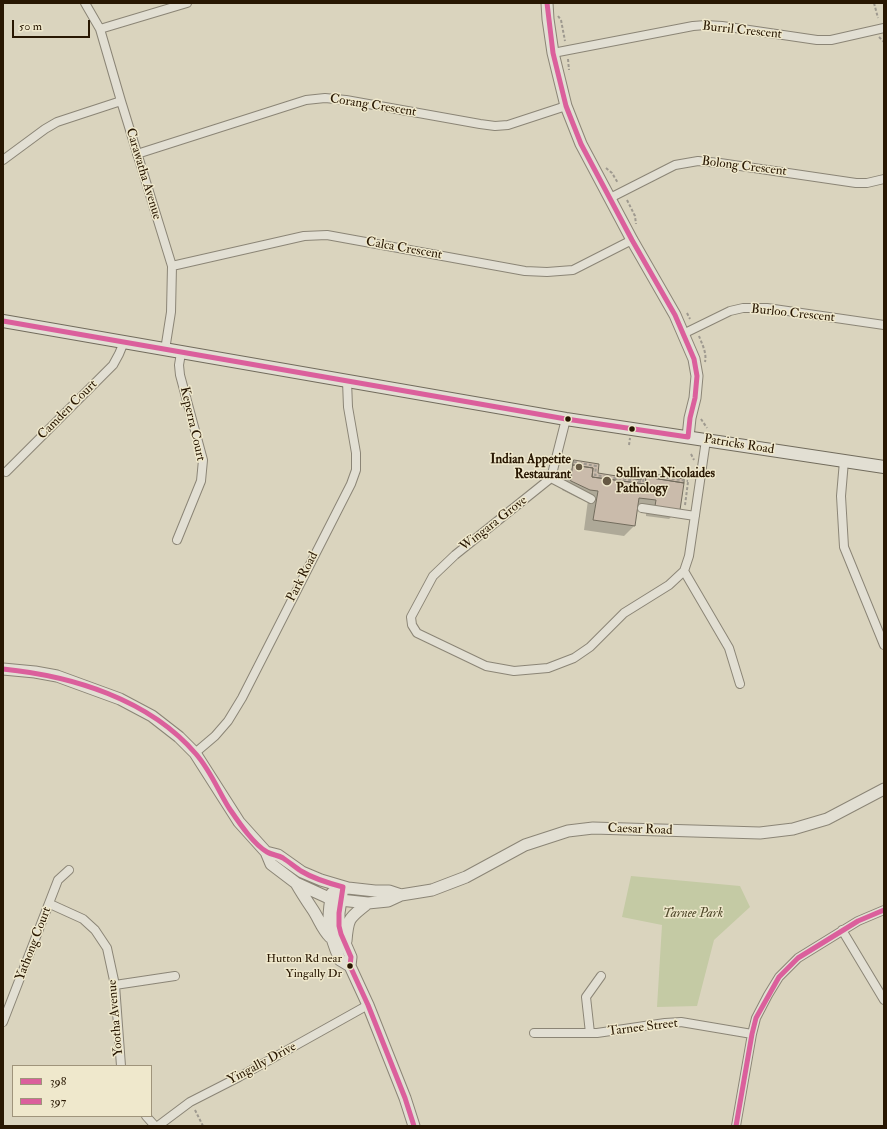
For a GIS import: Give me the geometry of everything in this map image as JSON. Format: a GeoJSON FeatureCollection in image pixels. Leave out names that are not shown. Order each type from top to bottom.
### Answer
{"type":"FeatureCollection","features":[{"type":"Feature","properties":{"kind":"main road","name":"Patricks Road"},"geometry":{"type":"LineString","coordinates":[[3,321],[566,419],[884,467]]}},
{"type":"Feature","properties":{"kind":"street","name":"Carawatha Avenue"},"geometry":{"type":"LineString","coordinates":[[85,3],[100,29],[172,266],[171,312],[165,350]]}},
{"type":"Feature","properties":{"kind":"street"},"geometry":{"type":"LineString","coordinates":[[100,29],[187,3]]}},
{"type":"Feature","properties":{"kind":"street"},"geometry":{"type":"LineString","coordinates":[[548,3],[548,19],[553,53],[566,106],[581,144],[632,240],[675,315],[694,359],[696,376],[695,398],[690,418],[688,437]]}},
{"type":"Feature","properties":{"kind":"street","name":"Burril Crescent"},"geometry":{"type":"LineString","coordinates":[[553,53],[706,24],[817,40],[831,40],[884,28]]}},
{"type":"Feature","properties":{"kind":"street","name":"Corang Crescent"},"geometry":{"type":"LineString","coordinates":[[137,154],[306,100],[325,98],[346,100],[495,126],[508,125],[566,106]]}},
{"type":"Feature","properties":{"kind":"street"},"geometry":{"type":"LineString","coordinates":[[3,160],[44,128],[56,122],[121,101]]}},
{"type":"Feature","properties":{"kind":"street","name":"Bolong Crescent"},"geometry":{"type":"LineString","coordinates":[[610,198],[675,165],[698,161],[856,183],[867,183],[884,179]]}},
{"type":"Feature","properties":{"kind":"street","name":"Calca Crescent"},"geometry":{"type":"LineString","coordinates":[[172,266],[304,236],[327,235],[525,271],[547,272],[572,270],[632,240]]}},
{"type":"Feature","properties":{"kind":"street","name":"Burloo Crescent"},"geometry":{"type":"LineString","coordinates":[[683,334],[730,311],[743,308],[767,308],[884,325]]}},
{"type":"Feature","properties":{"kind":"street","name":"Camden Court"},"geometry":{"type":"LineString","coordinates":[[6,472],[113,365],[124,342]]}},
{"type":"Feature","properties":{"kind":"street","name":"Keperra Court"},"geometry":{"type":"LineString","coordinates":[[177,540],[201,481],[203,460],[180,375],[179,365],[181,353]]}},
{"type":"Feature","properties":{"kind":"street","name":"Park Road"},"geometry":{"type":"LineString","coordinates":[[195,753],[215,736],[228,721],[242,698],[351,484],[356,470],[356,453],[348,408],[347,382]]}},
{"type":"Feature","properties":{"kind":"street"},"geometry":{"type":"LineString","coordinates":[[566,419],[552,478],[591,499]]}},
{"type":"Feature","properties":{"kind":"street"},"geometry":{"type":"LineString","coordinates":[[706,440],[689,556],[684,572],[729,648],[740,684]]}},
{"type":"Feature","properties":{"kind":"street"},"geometry":{"type":"LineString","coordinates":[[844,461],[841,496],[844,547],[884,645]]}},
{"type":"Feature","properties":{"kind":"street","name":"Wingara Grove"},"geometry":{"type":"LineString","coordinates":[[552,478],[455,555],[432,576],[411,617],[412,625],[417,633],[486,666],[514,671],[548,668],[574,658],[590,647],[624,614],[669,585],[684,572]]}},
{"type":"Feature","properties":{"kind":"street"},"geometry":{"type":"LineString","coordinates":[[642,508],[695,516]]}},
{"type":"Feature","properties":{"kind":"street"},"geometry":{"type":"LineString","coordinates":[[3,669],[57,676],[120,699],[162,723],[195,753],[239,822],[266,852],[271,864],[296,883],[314,910],[325,932],[332,938]]}},
{"type":"Feature","properties":{"kind":"street","name":"Caesar Road"},"geometry":{"type":"LineString","coordinates":[[296,883],[336,899],[368,903],[388,901],[401,895],[426,891],[446,885],[466,877],[525,845],[568,831],[593,828],[767,832],[793,829],[827,819],[884,789]]}},
{"type":"Feature","properties":{"kind":"street","name":"Caesar Road"},"geometry":{"type":"LineString","coordinates":[[266,852],[278,855],[302,872],[339,885],[375,891],[389,891],[401,895]]}},
{"type":"Feature","properties":{"kind":"street","name":"Yathong Court"},"geometry":{"type":"LineString","coordinates":[[3,1022],[50,904],[58,880],[69,870]]}},
{"type":"Feature","properties":{"kind":"street"},"geometry":{"type":"LineString","coordinates":[[339,885],[336,899],[339,926],[351,956],[350,966],[368,1005],[405,1098],[414,1126]]}},
{"type":"Feature","properties":{"kind":"street"},"geometry":{"type":"LineString","coordinates":[[336,899],[329,908],[329,930],[340,960],[350,966]]}},
{"type":"Feature","properties":{"kind":"street"},"geometry":{"type":"LineString","coordinates":[[345,944],[347,923],[350,918],[368,903]]}},
{"type":"Feature","properties":{"kind":"street","name":"Yootha Avenue"},"geometry":{"type":"LineString","coordinates":[[50,904],[83,918],[95,930],[107,948],[115,985],[121,1065]]}},
{"type":"Feature","properties":{"kind":"street"},"geometry":{"type":"LineString","coordinates":[[736,1126],[756,1018],[779,977],[798,958],[858,921],[884,910]]}},
{"type":"Feature","properties":{"kind":"street"},"geometry":{"type":"LineString","coordinates":[[842,930],[884,1000]]}},
{"type":"Feature","properties":{"kind":"street"},"geometry":{"type":"LineString","coordinates":[[115,985],[175,976]]}},
{"type":"Feature","properties":{"kind":"street"},"geometry":{"type":"LineString","coordinates":[[590,1033],[586,997],[601,976]]}},
{"type":"Feature","properties":{"kind":"street","name":"Yingally Drive"},"geometry":{"type":"LineString","coordinates":[[158,1126],[190,1102],[239,1077],[368,1005]]}},
{"type":"Feature","properties":{"kind":"street","name":"Tarnee Street"},"geometry":{"type":"LineString","coordinates":[[534,1033],[590,1033],[681,1022],[752,1034]]}},
{"type":"Feature","properties":{"kind":"street"},"geometry":{"type":"LineString","coordinates":[[147,1117],[155,1126]]}},
{"type":"Feature","properties":{"kind":"path"},"geometry":{"type":"LineString","coordinates":[[874,3],[878,18]]}},
{"type":"Feature","properties":{"kind":"path"},"geometry":{"type":"LineString","coordinates":[[557,13],[562,20],[565,41]]}},
{"type":"Feature","properties":{"kind":"path"},"geometry":{"type":"LineString","coordinates":[[879,37],[884,42]]}},
{"type":"Feature","properties":{"kind":"path"},"geometry":{"type":"LineString","coordinates":[[568,58],[568,72]]}},
{"type":"Feature","properties":{"kind":"path"},"geometry":{"type":"LineString","coordinates":[[605,167],[612,173],[618,183]]}},
{"type":"Feature","properties":{"kind":"path"},"geometry":{"type":"LineString","coordinates":[[691,454],[694,460],[693,465]]}},
{"type":"Feature","properties":{"kind":"path"},"geometry":{"type":"LineString","coordinates":[[574,462],[596,466],[595,474],[643,482],[644,475],[688,481],[692,480]]}},
{"type":"Feature","properties":{"kind":"path"},"geometry":{"type":"LineString","coordinates":[[685,506],[688,481]]}},
{"type":"Feature","properties":{"kind":"path"},"geometry":{"type":"LineString","coordinates":[[190,1102],[203,1126]]}},
{"type":"Feature","properties":{"kind":"green space","name":"Tarnee Park"},"geometry":{"type":"Polygon","coordinates":[[[631,876],[740,886],[750,907],[714,940],[697,1006],[657,1007],[662,925],[622,917],[631,876]]]}},
{"type":"Feature","properties":{"kind":"building"},"geometry":{"type":"Polygon","coordinates":[[[574,460],[599,464],[598,473],[641,480],[642,472],[684,479],[684,483],[646,477],[645,484],[592,477],[593,468],[573,465],[574,460]]]}},
{"type":"Feature","properties":{"kind":"building"},"geometry":{"type":"Polygon","coordinates":[[[573,465],[593,468],[592,477],[645,484],[646,477],[684,483],[680,510],[655,506],[656,500],[639,498],[635,526],[593,520],[598,491],[590,490],[571,481],[573,465]]]}},
{"type":"Feature","properties":{"kind":"transit line","name":"398"},"geometry":{"type":"LineString","coordinates":[[547,3],[553,53],[566,106],[581,144],[632,240],[675,315],[694,359],[697,376],[695,398],[690,418],[688,437]]}},
{"type":"Feature","properties":{"kind":"transit line","name":"398"},"geometry":{"type":"LineString","coordinates":[[3,321],[566,419],[688,437]]}},
{"type":"Feature","properties":{"kind":"transit line","name":"397"},"geometry":{"type":"LineString","coordinates":[[3,669],[29,672],[82,684],[132,705],[156,718],[177,735],[196,754],[214,780],[229,808],[256,844],[269,853],[283,858],[301,871],[311,876],[343,887],[339,913],[339,926],[351,957],[350,966],[368,1005],[405,1098],[414,1126]]}},
{"type":"Feature","properties":{"kind":"transit line","name":"397"},"geometry":{"type":"LineString","coordinates":[[736,1126],[756,1018],[779,977],[798,958],[858,921],[884,910]]}},
{"type":"Feature","properties":{"kind":"place","name":"Indian Appetite Restaurant"},"geometry":{"type":"Point","coordinates":[579,467]}},
{"type":"Feature","properties":{"kind":"place","name":"Sullivan Nicolaides Pathology"},"geometry":{"type":"Point","coordinates":[607,481]}},
{"type":"Feature","properties":{"kind":"place","name":"Hutton Rd near Yingally Dr"},"geometry":{"type":"Point","coordinates":[350,966]}}]}
